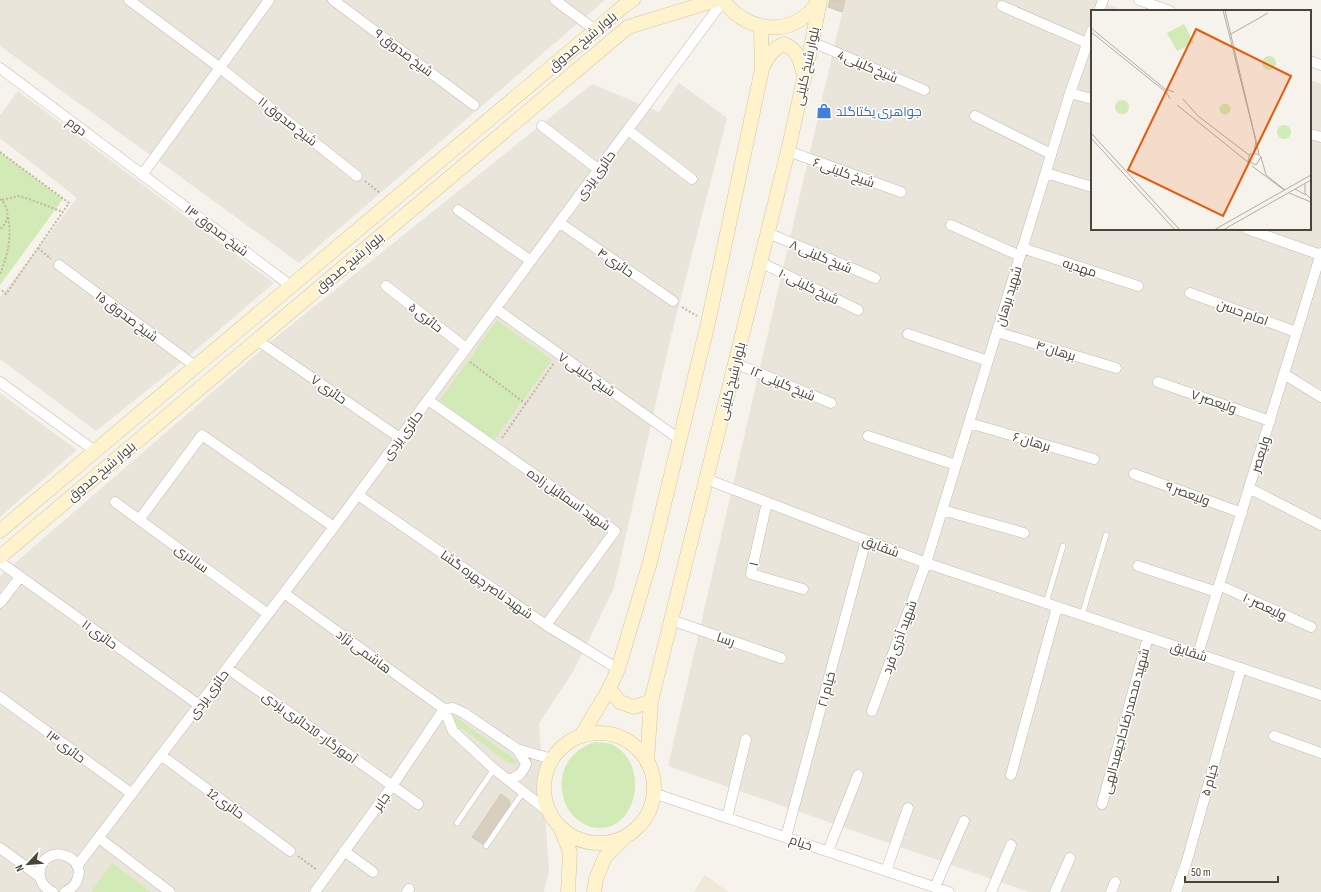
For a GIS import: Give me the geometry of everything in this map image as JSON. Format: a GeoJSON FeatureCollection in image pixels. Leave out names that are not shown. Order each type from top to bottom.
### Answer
{"type":"FeatureCollection","features":[{"type":"Feature","properties":{"kind":"main road","name":"بلوار شیخ صدوق"},"geometry":{"type":"LineString","coordinates":[[0,531],[595,30],[633,0]]}},
{"type":"Feature","properties":{"kind":"main road","name":"بلوار شیخ صدوق"},"geometry":{"type":"LineString","coordinates":[[0,556],[628,27],[693,4],[721,0]]}},
{"type":"Feature","properties":{"kind":"main road"},"geometry":{"type":"LineString","coordinates":[[721,0],[733,13],[746,22],[760,27],[778,27],[794,23],[809,13],[819,0]]}},
{"type":"Feature","properties":{"kind":"main road","name":"بلوار شیخ کلینی"},"geometry":{"type":"LineString","coordinates":[[647,762],[650,701],[788,151],[812,42],[819,0]]}},
{"type":"Feature","properties":{"kind":"main road"},"geometry":{"type":"LineString","coordinates":[[760,27],[762,69]]}},
{"type":"Feature","properties":{"kind":"main road"},"geometry":{"type":"LineString","coordinates":[[581,736],[609,689],[618,669],[650,562],[708,323],[762,69],[770,53],[776,47],[784,44],[792,47],[798,56],[804,75]]}},
{"type":"Feature","properties":{"kind":"main road"},"geometry":{"type":"LineString","coordinates":[[609,689],[620,702],[634,707],[650,701]]}},
{"type":"Feature","properties":{"kind":"main road"},"geometry":{"type":"LineString","coordinates":[[568,892],[570,852],[560,827],[549,812],[544,794],[545,776],[552,759],[564,745],[581,736],[601,733],[620,738],[637,749],[647,762],[652,777],[653,793],[649,810],[640,825],[626,836],[605,857],[596,879],[594,892]]}},
{"type":"Feature","properties":{"kind":"main road"},"geometry":{"type":"LineString","coordinates":[[560,827],[575,838],[592,843],[609,842],[626,836]]}},
{"type":"Feature","properties":{"kind":"street","name":"شیخ صدوق ۱۱"},"geometry":{"type":"LineString","coordinates":[[129,0],[219,67],[357,176]]}},
{"type":"Feature","properties":{"kind":"street"},"geometry":{"type":"LineString","coordinates":[[142,175],[269,0]]}},
{"type":"Feature","properties":{"kind":"street","name":"شیخ صدوق ۹"},"geometry":{"type":"LineString","coordinates":[[333,0],[474,105]]}},
{"type":"Feature","properties":{"kind":"street"},"geometry":{"type":"LineString","coordinates":[[555,0],[595,30]]}},
{"type":"Feature","properties":{"kind":"street","name":"حائری یزدی"},"geometry":{"type":"LineString","coordinates":[[77,866],[358,495],[599,170],[721,0]]}},
{"type":"Feature","properties":{"kind":"street"},"geometry":{"type":"LineString","coordinates":[[1099,10],[1103,0]]}},
{"type":"Feature","properties":{"kind":"street"},"geometry":{"type":"LineString","coordinates":[[1139,0],[1167,10]]}},
{"type":"Feature","properties":{"kind":"street"},"geometry":{"type":"LineString","coordinates":[[1002,6],[1087,43]]}},
{"type":"Feature","properties":{"kind":"street","name":"شهید برهان"},"geometry":{"type":"LineString","coordinates":[[926,563],[1051,154],[1091,33]]}},
{"type":"Feature","properties":{"kind":"street","name":"شیخ کلینی 4"},"geometry":{"type":"LineString","coordinates":[[812,42],[924,90]]}},
{"type":"Feature","properties":{"kind":"street"},"geometry":{"type":"LineString","coordinates":[[1311,61],[1321,65]]}},
{"type":"Feature","properties":{"kind":"street","name":"دوم"},"geometry":{"type":"LineString","coordinates":[[0,68],[142,175]]}},
{"type":"Feature","properties":{"kind":"street"},"geometry":{"type":"LineString","coordinates":[[1070,93],[1091,99]]}},
{"type":"Feature","properties":{"kind":"street"},"geometry":{"type":"LineString","coordinates":[[975,116],[1051,154]]}},
{"type":"Feature","properties":{"kind":"street"},"geometry":{"type":"LineString","coordinates":[[542,126],[599,170]]}},
{"type":"Feature","properties":{"kind":"street"},"geometry":{"type":"LineString","coordinates":[[628,130],[692,179]]}},
{"type":"Feature","properties":{"kind":"street"},"geometry":{"type":"LineString","coordinates":[[1311,134],[1321,137]]}},
{"type":"Feature","properties":{"kind":"street","name":"شیخ کلینی ۶"},"geometry":{"type":"LineString","coordinates":[[788,151],[901,192]]}},
{"type":"Feature","properties":{"kind":"street"},"geometry":{"type":"LineString","coordinates":[[1046,173],[1091,187]]}},
{"type":"Feature","properties":{"kind":"street","name":"شیخ صدوق ۱۳"},"geometry":{"type":"LineString","coordinates":[[142,175],[291,286]]}},
{"type":"Feature","properties":{"kind":"street"},"geometry":{"type":"LineString","coordinates":[[458,210],[531,261]]}},
{"type":"Feature","properties":{"kind":"street","name":"حائری ۴"},"geometry":{"type":"LineString","coordinates":[[560,223],[673,301]]}},
{"type":"Feature","properties":{"kind":"street","name":"مهدیه"},"geometry":{"type":"LineString","coordinates":[[951,225],[1021,252],[1138,286]]}},
{"type":"Feature","properties":{"kind":"street"},"geometry":{"type":"LineString","coordinates":[[1250,230],[1321,254]]}},
{"type":"Feature","properties":{"kind":"street","name":"شیخ کلینی ۸"},"geometry":{"type":"LineString","coordinates":[[768,233],[875,278]]}},
{"type":"Feature","properties":{"kind":"street","name":"ولیعصر"},"geometry":{"type":"LineString","coordinates":[[1198,654],[1250,488],[1296,332],[1318,276],[1321,254]]}},
{"type":"Feature","properties":{"kind":"street","name":"شیخ کلینی ۱۰"},"geometry":{"type":"LineString","coordinates":[[760,262],[858,310]]}},
{"type":"Feature","properties":{"kind":"street","name":"شیخ صدوق ۱۵"},"geometry":{"type":"LineString","coordinates":[[59,265],[195,366]]}},
{"type":"Feature","properties":{"kind":"street","name":"حائری ۵"},"geometry":{"type":"LineString","coordinates":[[386,286],[464,352]]}},
{"type":"Feature","properties":{"kind":"street","name":"امام حسن"},"geometry":{"type":"LineString","coordinates":[[1190,293],[1296,332]]}},
{"type":"Feature","properties":{"kind":"street","name":"شیخ کلینی ۷"},"geometry":{"type":"LineString","coordinates":[[496,309],[679,439]]}},
{"type":"Feature","properties":{"kind":"street","name":"برهان ۴"},"geometry":{"type":"LineString","coordinates":[[997,332],[1116,368]]}},
{"type":"Feature","properties":{"kind":"street"},"geometry":{"type":"LineString","coordinates":[[908,334],[988,361]]}},
{"type":"Feature","properties":{"kind":"street","name":"حائری ۷"},"geometry":{"type":"LineString","coordinates":[[257,340],[400,438]]}},
{"type":"Feature","properties":{"kind":"street","name":"شیخ کلینی ۱۲"},"geometry":{"type":"LineString","coordinates":[[735,362],[831,404]]}},
{"type":"Feature","properties":{"kind":"street"},"geometry":{"type":"LineString","coordinates":[[1284,374],[1321,397]]}},
{"type":"Feature","properties":{"kind":"street"},"geometry":{"type":"LineString","coordinates":[[0,382],[95,451]]}},
{"type":"Feature","properties":{"kind":"street","name":"ولیعصر ۷"},"geometry":{"type":"LineString","coordinates":[[1158,382],[1270,421]]}},
{"type":"Feature","properties":{"kind":"street","name":"شهید اسمائیل زاده"},"geometry":{"type":"LineString","coordinates":[[428,400],[615,531],[546,625]]}},
{"type":"Feature","properties":{"kind":"street","name":"برهان ۶"},"geometry":{"type":"LineString","coordinates":[[969,423],[1094,459]]}},
{"type":"Feature","properties":{"kind":"street"},"geometry":{"type":"LineString","coordinates":[[139,520],[202,435],[334,527]]}},
{"type":"Feature","properties":{"kind":"street"},"geometry":{"type":"LineString","coordinates":[[868,436],[956,466]]}},
{"type":"Feature","properties":{"kind":"street","name":"ولیعصر ۹"},"geometry":{"type":"LineString","coordinates":[[1134,474],[1242,513]]}},
{"type":"Feature","properties":{"kind":"street","name":"شقایق"},"geometry":{"type":"LineString","coordinates":[[706,479],[926,563],[1321,695]]}},
{"type":"Feature","properties":{"kind":"street"},"geometry":{"type":"LineString","coordinates":[[1250,488],[1321,525]]}},
{"type":"Feature","properties":{"kind":"street","name":"شهید ناصر چهره گشا"},"geometry":{"type":"LineString","coordinates":[[358,495],[546,625],[618,669]]}},
{"type":"Feature","properties":{"kind":"street","name":"سالاری"},"geometry":{"type":"LineString","coordinates":[[115,502],[268,614]]}},
{"type":"Feature","properties":{"kind":"street","name":"۱"},"geometry":{"type":"LineString","coordinates":[[767,502],[751,574],[803,589]]}},
{"type":"Feature","properties":{"kind":"street"},"geometry":{"type":"LineString","coordinates":[[942,510],[1024,533]]}},
{"type":"Feature","properties":{"kind":"street","name":"خیام ۲۱"},"geometry":{"type":"LineString","coordinates":[[786,837],[866,540]]}},
{"type":"Feature","properties":{"kind":"street","name":"حائری ۱۱"},"geometry":{"type":"LineString","coordinates":[[0,562],[199,705]]}},
{"type":"Feature","properties":{"kind":"street","name":"شهید آذری فرد"},"geometry":{"type":"LineString","coordinates":[[872,710],[926,563]]}},
{"type":"Feature","properties":{"kind":"street","name":"ولیعصر ۱۰"},"geometry":{"type":"LineString","coordinates":[[1138,566],[1218,589],[1311,627]]}},
{"type":"Feature","properties":{"kind":"street"},"geometry":{"type":"LineString","coordinates":[[0,603],[20,577]]}},
{"type":"Feature","properties":{"kind":"street","name":"هاشمی نژاد"},"geometry":{"type":"LineString","coordinates":[[284,593],[444,709]]}},
{"type":"Feature","properties":{"kind":"street"},"geometry":{"type":"LineString","coordinates":[[1011,775],[1057,607]]}},
{"type":"Feature","properties":{"kind":"street","name":"رسا"},"geometry":{"type":"LineString","coordinates":[[671,620],[781,658]]}},
{"type":"Feature","properties":{"kind":"street","name":"شهید محمدرضاحاجیعبدالهی"},"geometry":{"type":"LineString","coordinates":[[1102,804],[1148,637]]}},
{"type":"Feature","properties":{"kind":"street","name":"آموزگار- 10حائری یزدی"},"geometry":{"type":"LineString","coordinates":[[227,668],[418,804]]}},
{"type":"Feature","properties":{"kind":"street","name":"خیام ۵"},"geometry":{"type":"LineString","coordinates":[[1176,892],[1186,864],[1241,668]]}},
{"type":"Feature","properties":{"kind":"street","name":"حائری ۱۳"},"geometry":{"type":"LineString","coordinates":[[0,697],[132,794]]}},
{"type":"Feature","properties":{"kind":"street"},"geometry":{"type":"LineString","coordinates":[[549,812],[494,769],[453,731],[444,709],[453,708],[464,713],[517,749],[552,759]]}},
{"type":"Feature","properties":{"kind":"street","name":"جابر"},"geometry":{"type":"LineString","coordinates":[[316,892],[392,786],[444,709]]}},
{"type":"Feature","properties":{"kind":"street"},"geometry":{"type":"LineString","coordinates":[[1274,736],[1321,753]]}},
{"type":"Feature","properties":{"kind":"street"},"geometry":{"type":"LineString","coordinates":[[727,818],[746,739]]}},
{"type":"Feature","properties":{"kind":"street"},"geometry":{"type":"LineString","coordinates":[[508,780],[523,773],[526,764],[517,749]]}},
{"type":"Feature","properties":{"kind":"street","name":"حائری 12"},"geometry":{"type":"LineString","coordinates":[[162,755],[290,851]]}},
{"type":"Feature","properties":{"kind":"street"},"geometry":{"type":"LineString","coordinates":[[828,851],[858,775]]}},
{"type":"Feature","properties":{"kind":"street","name":"خیام"},"geometry":{"type":"LineString","coordinates":[[653,793],[949,892]]}},
{"type":"Feature","properties":{"kind":"street"},"geometry":{"type":"LineString","coordinates":[[886,871],[908,808]]}},
{"type":"Feature","properties":{"kind":"street"},"geometry":{"type":"LineString","coordinates":[[935,887],[964,821]]}},
{"type":"Feature","properties":{"kind":"street"},"geometry":{"type":"LineString","coordinates":[[99,838],[170,892]]}},
{"type":"Feature","properties":{"kind":"street"},"geometry":{"type":"LineString","coordinates":[[991,892],[1011,845]]}},
{"type":"Feature","properties":{"kind":"street"},"geometry":{"type":"LineString","coordinates":[[0,848],[40,877]]}},
{"type":"Feature","properties":{"kind":"street"},"geometry":{"type":"LineString","coordinates":[[344,851],[373,872]]}},
{"type":"Feature","properties":{"kind":"street"},"geometry":{"type":"LineString","coordinates":[[53,892],[46,888],[42,883],[40,871],[45,859],[56,854],[63,854],[74,860],[79,869],[78,879],[75,885],[71,890],[66,892]]}},
{"type":"Feature","properties":{"kind":"street"},"geometry":{"type":"LineString","coordinates":[[1055,892],[1070,858]]}},
{"type":"Feature","properties":{"kind":"street"},"geometry":{"type":"LineString","coordinates":[[1112,892],[1115,882]]}},
{"type":"Feature","properties":{"kind":"lane"},"geometry":{"type":"LineString","coordinates":[[1082,615],[1106,535]]}},
{"type":"Feature","properties":{"kind":"lane"},"geometry":{"type":"LineString","coordinates":[[1046,603],[1063,546]]}},
{"type":"Feature","properties":{"kind":"lane"},"geometry":{"type":"LineString","coordinates":[[457,823],[494,769]]}},
{"type":"Feature","properties":{"kind":"lane"},"geometry":{"type":"LineString","coordinates":[[486,846],[523,792]]}},
{"type":"Feature","properties":{"kind":"path"},"geometry":{"type":"LineString","coordinates":[[0,152],[69,203],[6,294],[0,289]]}},
{"type":"Feature","properties":{"kind":"path"},"geometry":{"type":"LineString","coordinates":[[357,176],[391,202]]}},
{"type":"Feature","properties":{"kind":"path"},"geometry":{"type":"LineString","coordinates":[[0,274],[6,260],[11,231],[7,208],[1,200],[18,196],[30,198],[63,212]]}},
{"type":"Feature","properties":{"kind":"path"},"geometry":{"type":"LineString","coordinates":[[0,229],[5,225],[8,217]]}},
{"type":"Feature","properties":{"kind":"path"},"geometry":{"type":"LineString","coordinates":[[38,248],[59,265]]}},
{"type":"Feature","properties":{"kind":"path"},"geometry":{"type":"LineString","coordinates":[[673,301],[708,323]]}},
{"type":"Feature","properties":{"kind":"path"},"geometry":{"type":"LineString","coordinates":[[464,352],[526,404]]}},
{"type":"Feature","properties":{"kind":"path"},"geometry":{"type":"LineString","coordinates":[[495,447],[561,355]]}},
{"type":"Feature","properties":{"kind":"path"},"geometry":{"type":"LineString","coordinates":[[290,851],[326,877]]}},
{"type":"Feature","properties":{"kind":"shaded area"},"geometry":{"type":"Polygon","coordinates":[[[0,0],[605,0],[299,263],[0,46],[0,0]]]}},
{"type":"Feature","properties":{"kind":"shaded area"},"geometry":{"type":"Polygon","coordinates":[[[845,0],[1096,0],[1122,10],[1091,10],[1091,230],[1311,230],[1311,80],[1321,84],[1321,892],[1029,892],[668,766],[845,0]]]}},
{"type":"Feature","properties":{"kind":"shaded area"},"geometry":{"type":"Polygon","coordinates":[[[679,83],[727,118],[671,336],[614,588],[574,670],[539,723],[549,871],[544,892],[0,892],[0,576],[275,338],[592,84],[659,112],[679,83]]]}},
{"type":"Feature","properties":{"kind":"shaded area"},"geometry":{"type":"Polygon","coordinates":[[[18,91],[274,283],[170,372],[96,431],[0,359],[0,297],[77,198],[0,138],[0,115],[18,91]]]}},
{"type":"Feature","properties":{"kind":"shaded area"},"geometry":{"type":"Polygon","coordinates":[[[0,393],[77,450],[0,517],[0,393]]]}},
{"type":"Feature","properties":{"kind":"shaded area"},"geometry":{"type":"Polygon","coordinates":[[[705,875],[728,892],[694,892],[705,875]]]}},
{"type":"Feature","properties":{"kind":"green space"},"geometry":{"type":"Polygon","coordinates":[[[0,152],[63,199],[0,285],[0,152]]]}},
{"type":"Feature","properties":{"kind":"green space"},"geometry":{"type":"Polygon","coordinates":[[[497,320],[552,360],[494,440],[440,400],[497,320]]]}},
{"type":"Feature","properties":{"kind":"green space"},"geometry":{"type":"Polygon","coordinates":[[[449,716],[454,716],[517,761],[516,764],[510,764],[449,719],[449,716]]]}},
{"type":"Feature","properties":{"kind":"green space"},"geometry":{"type":"Polygon","coordinates":[[[595,742],[611,744],[625,755],[632,768],[635,783],[634,798],[628,811],[619,822],[606,827],[587,826],[573,816],[566,805],[563,795],[563,775],[570,759],[585,746],[595,742]]]}},
{"type":"Feature","properties":{"kind":"green space"},"geometry":{"type":"Polygon","coordinates":[[[112,863],[151,892],[91,892],[112,863]]]}},
{"type":"Feature","properties":{"kind":"building"},"geometry":{"type":"Polygon","coordinates":[[[830,0],[845,0],[842,12],[828,7],[830,0]]]}},
{"type":"Feature","properties":{"kind":"building"},"geometry":{"type":"Polygon","coordinates":[[[501,794],[509,800],[510,807],[484,845],[472,837],[501,794]]]}},
{"type":"Feature","properties":{"kind":"place","name":"جواهری یکتاگلد"},"geometry":{"type":"Point","coordinates":[824,111]}}]}
